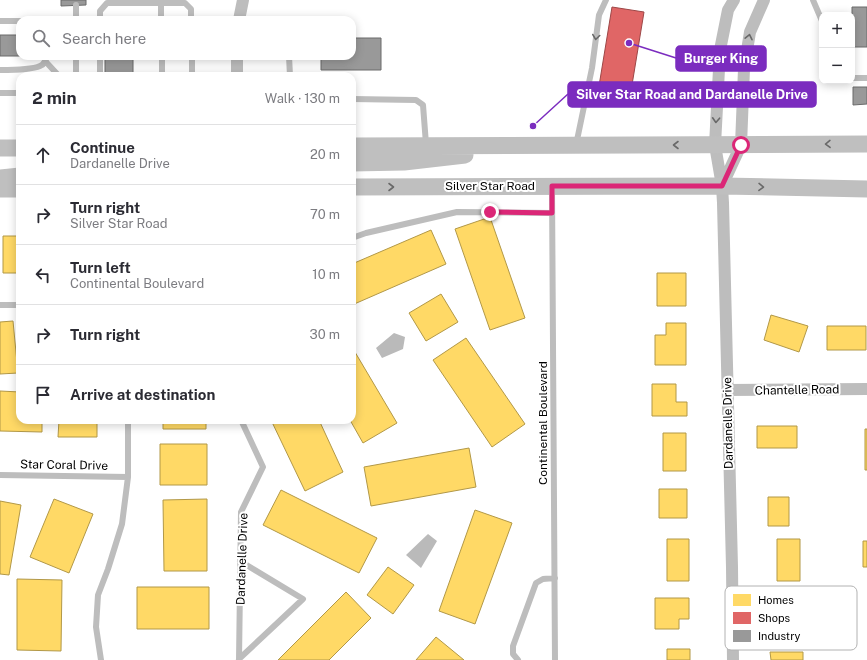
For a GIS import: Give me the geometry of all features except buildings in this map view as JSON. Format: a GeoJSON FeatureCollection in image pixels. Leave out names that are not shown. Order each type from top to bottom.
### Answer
{"type":"FeatureCollection","features":[{"type":"Feature","properties":{"kind":"main road"},"geometry":{"type":"LineString","coordinates":[[356,146],[867,144]]}},
{"type":"Feature","properties":{"kind":"main road"},"geometry":{"type":"LineString","coordinates":[[356,163],[404,162],[549,146]]}},
{"type":"Feature","properties":{"kind":"main road"},"geometry":{"type":"LineString","coordinates":[[0,148],[16,148]]}},
{"type":"Feature","properties":{"kind":"main road"},"geometry":{"type":"LineString","coordinates":[[0,178],[16,176]]}},
{"type":"Feature","properties":{"kind":"main road","name":"Silver Star Road"},"geometry":{"type":"LineString","coordinates":[[356,187],[722,186],[867,189]]}},
{"type":"Feature","properties":{"kind":"main road"},"geometry":{"type":"LineString","coordinates":[[0,189],[16,189]]}},
{"type":"Feature","properties":{"kind":"street"},"geometry":{"type":"LineString","coordinates":[[240,16],[243,0]]}},
{"type":"Feature","properties":{"kind":"street","name":"Dardanelle Drive"},"geometry":{"type":"LineString","coordinates":[[732,586],[722,186],[715,145],[720,50],[728,10],[734,0]]}},
{"type":"Feature","properties":{"kind":"street","name":"Dardanelle Drive"},"geometry":{"type":"LineString","coordinates":[[722,186],[741,145],[744,69],[750,32],[764,0]]}},
{"type":"Feature","properties":{"kind":"street"},"geometry":{"type":"LineString","coordinates":[[237,60],[237,72]]}},
{"type":"Feature","properties":{"kind":"street","name":"Chantelle Road"},"geometry":{"type":"LineString","coordinates":[[727,390],[867,389]]}},
{"type":"Feature","properties":{"kind":"street","name":"Dardanelle Drive"},"geometry":{"type":"LineString","coordinates":[[733,650],[733,660]]}},
{"type":"Feature","properties":{"kind":"lane"},"geometry":{"type":"LineString","coordinates":[[576,146],[592,68],[599,15],[606,0]]}},
{"type":"Feature","properties":{"kind":"lane"},"geometry":{"type":"LineString","coordinates":[[813,0],[819,14]]}},
{"type":"Feature","properties":{"kind":"lane"},"geometry":{"type":"LineString","coordinates":[[161,2],[161,16]]}},
{"type":"Feature","properties":{"kind":"lane"},"geometry":{"type":"LineString","coordinates":[[100,16],[100,11],[107,3],[161,2],[185,2],[191,9],[192,16]]}},
{"type":"Feature","properties":{"kind":"lane"},"geometry":{"type":"LineString","coordinates":[[76,5],[76,16]]}},
{"type":"Feature","properties":{"kind":"lane"},"geometry":{"type":"LineString","coordinates":[[0,21],[16,21]]}},
{"type":"Feature","properties":{"kind":"lane"},"geometry":{"type":"LineString","coordinates":[[0,70],[13,70],[40,66],[46,60]]}},
{"type":"Feature","properties":{"kind":"lane"},"geometry":{"type":"LineString","coordinates":[[48,60],[56,72]]}},
{"type":"Feature","properties":{"kind":"lane"},"geometry":{"type":"LineString","coordinates":[[76,60],[76,72]]}},
{"type":"Feature","properties":{"kind":"lane"},"geometry":{"type":"LineString","coordinates":[[100,60],[100,72]]}},
{"type":"Feature","properties":{"kind":"lane"},"geometry":{"type":"LineString","coordinates":[[162,60],[162,72]]}},
{"type":"Feature","properties":{"kind":"lane"},"geometry":{"type":"LineString","coordinates":[[192,60],[192,72]]}},
{"type":"Feature","properties":{"kind":"lane"},"geometry":{"type":"LineString","coordinates":[[289,60],[290,72]]}},
{"type":"Feature","properties":{"kind":"lane"},"geometry":{"type":"LineString","coordinates":[[855,78],[867,78]]}},
{"type":"Feature","properties":{"kind":"lane"},"geometry":{"type":"LineString","coordinates":[[0,93],[16,93]]}},
{"type":"Feature","properties":{"kind":"lane"},"geometry":{"type":"LineString","coordinates":[[356,100],[416,100],[423,104],[426,146]]}},
{"type":"Feature","properties":{"kind":"lane","name":"Continental Boulevard"},"geometry":{"type":"LineString","coordinates":[[552,186],[555,660]]}},
{"type":"Feature","properties":{"kind":"lane"},"geometry":{"type":"LineString","coordinates":[[356,237],[457,212],[552,213]]}},
{"type":"Feature","properties":{"kind":"lane"},"geometry":{"type":"LineString","coordinates":[[0,305],[16,305]]}},
{"type":"Feature","properties":{"kind":"lane"},"geometry":{"type":"LineString","coordinates":[[101,660],[96,627],[98,595],[122,524],[128,477],[128,424]]}},
{"type":"Feature","properties":{"kind":"lane","name":"Dardanelle Drive"},"geometry":{"type":"LineString","coordinates":[[239,659],[241,512],[263,467],[243,424]]}},
{"type":"Feature","properties":{"kind":"lane","name":"Star Coral Drive"},"geometry":{"type":"LineString","coordinates":[[0,475],[128,477]]}},
{"type":"Feature","properties":{"kind":"lane"},"geometry":{"type":"LineString","coordinates":[[239,659],[303,599],[240,561]]}},
{"type":"Feature","properties":{"kind":"lane"},"geometry":{"type":"LineString","coordinates":[[518,660],[513,654],[513,646],[536,583],[543,579],[554,578]]}},
{"type":"Feature","properties":{"kind":"shaded area"},"geometry":{"type":"Polygon","coordinates":[[[394,333],[405,337],[403,349],[382,358],[376,348],[394,333]]]}},
{"type":"Feature","properties":{"kind":"shaded area"},"geometry":{"type":"Polygon","coordinates":[[[428,534],[437,541],[421,568],[406,555],[428,534]]]}},
{"type":"Feature","properties":{"kind":"place","name":"Burger King"},"geometry":{"type":"Point","coordinates":[629,43]}},
{"type":"Feature","properties":{"kind":"place","name":"Silver Star Road and Dardanelle Drive"},"geometry":{"type":"Point","coordinates":[533,126]}},
{"type":"Feature","properties":{"kind":"route"},"geometry":{"type":"LineString","coordinates":[[490,212],[552,213],[552,186],[722,186],[741,145]]}}]}
